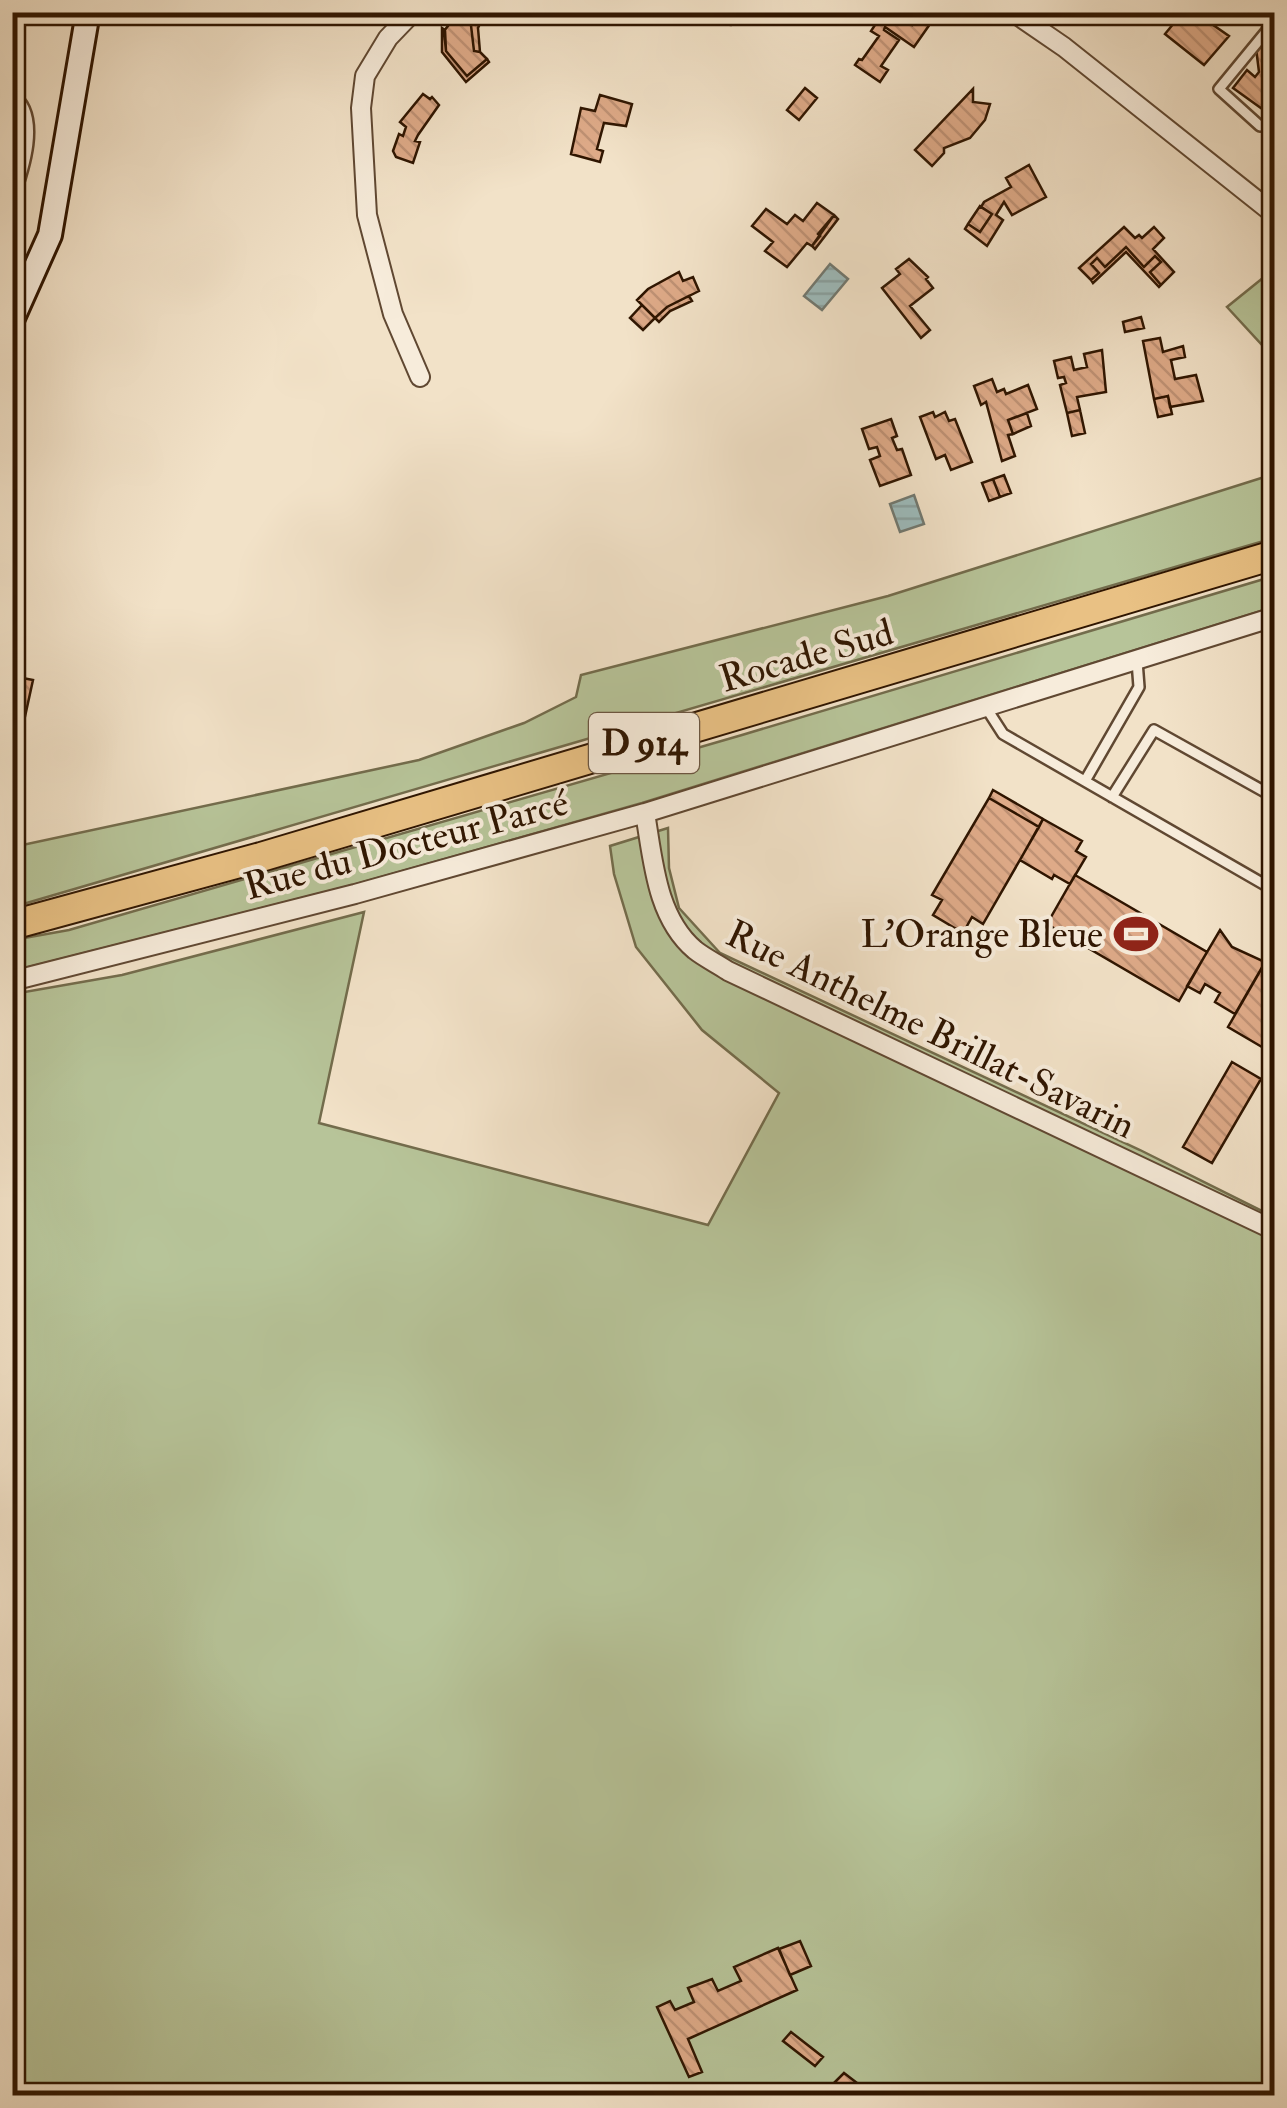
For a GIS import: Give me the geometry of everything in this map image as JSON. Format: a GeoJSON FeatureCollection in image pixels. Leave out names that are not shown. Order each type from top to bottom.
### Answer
{"type":"FeatureCollection","features":[{"type":"Feature","properties":{"kind":"main road","name":"Rocade Sud"},"geometry":{"type":"LineString","coordinates":[[12,924],[260,857],[1274,556]]}},
{"type":"Feature","properties":{"kind":"street"},"geometry":{"type":"LineString","coordinates":[[12,320],[50,235],[88,12]]}},
{"type":"Feature","properties":{"kind":"street"},"geometry":{"type":"LineString","coordinates":[[412,12],[388,38],[365,76],[361,108],[367,215],[393,314],[420,377]]}},
{"type":"Feature","properties":{"kind":"street"},"geometry":{"type":"LineString","coordinates":[[1013,12],[1064,46],[1274,214]]}},
{"type":"Feature","properties":{"kind":"street","name":"Rue du Docteur Parcé"},"geometry":{"type":"LineString","coordinates":[[12,981],[355,894],[644,812],[1274,617]]}},
{"type":"Feature","properties":{"kind":"street","name":"Rue Anthelme Brillat-Savarin"},"geometry":{"type":"LineString","coordinates":[[644,812],[658,890],[673,923],[694,949],[746,980],[1274,1230]]}},
{"type":"Feature","properties":{"kind":"lane"},"geometry":{"type":"LineString","coordinates":[[1260,126],[1219,89],[1274,22]]}},
{"type":"Feature","properties":{"kind":"lane"},"geometry":{"type":"LineString","coordinates":[[12,94],[23,102],[28,114],[27,145],[12,202]]}},
{"type":"Feature","properties":{"kind":"lane"},"geometry":{"type":"LineString","coordinates":[[1085,782],[1139,687],[1137,658]]}},
{"type":"Feature","properties":{"kind":"lane"},"geometry":{"type":"LineString","coordinates":[[985,706],[1003,734],[1274,890]]}},
{"type":"Feature","properties":{"kind":"lane"},"geometry":{"type":"LineString","coordinates":[[1112,797],[1154,730],[1274,797]]}},
{"type":"Feature","properties":{"kind":"green space"},"geometry":{"type":"Polygon","coordinates":[[[1274,269],[1274,358],[1227,307],[1274,269]]]}},
{"type":"Feature","properties":{"kind":"green space"},"geometry":{"type":"Polygon","coordinates":[[[1274,474],[1274,538],[13,907],[13,847],[419,760],[524,723],[576,697],[581,675],[888,596],[1274,474]]]}},
{"type":"Feature","properties":{"kind":"green space"},"geometry":{"type":"Polygon","coordinates":[[[1274,576],[1274,607],[642,803],[353,885],[13,971],[13,940],[69,930],[1274,576]]]}},
{"type":"Feature","properties":{"kind":"green space"},"geometry":{"type":"Polygon","coordinates":[[[668,828],[669,868],[679,908],[720,953],[1274,1217],[1274,2095],[13,2096],[13,994],[122,975],[364,912],[319,1123],[708,1225],[779,1093],[702,1030],[636,947],[614,874],[610,846],[668,828]]]}},
{"type":"Feature","properties":{"kind":"water"},"geometry":{"type":"Polygon","coordinates":[[[830,264],[848,279],[822,310],[804,296],[830,264]]]}},
{"type":"Feature","properties":{"kind":"water"},"geometry":{"type":"Polygon","coordinates":[[[914,495],[924,524],[900,532],[890,504],[914,495]]]}},
{"type":"Feature","properties":{"kind":"building"},"geometry":{"type":"Polygon","coordinates":[[[459,12],[473,12],[470,17],[474,51],[487,59],[467,76],[446,51],[444,31],[459,12]]]}},
{"type":"Feature","properties":{"kind":"building"},"geometry":{"type":"Polygon","coordinates":[[[473,12],[484,15],[478,28],[480,52],[474,51],[470,17],[473,12]]]}},
{"type":"Feature","properties":{"kind":"building"},"geometry":{"type":"Polygon","coordinates":[[[712,12],[733,12],[735,20],[731,25],[722,24],[721,16],[712,12]]]}},
{"type":"Feature","properties":{"kind":"building"},"geometry":{"type":"Polygon","coordinates":[[[857,12],[895,12],[912,25],[918,16],[930,24],[914,47],[885,27],[899,40],[881,66],[888,70],[880,82],[855,65],[879,36],[871,31],[875,25],[857,12]]]}},
{"type":"Feature","properties":{"kind":"building"},"geometry":{"type":"Polygon","coordinates":[[[1183,12],[1201,12],[1229,36],[1204,65],[1165,34],[1183,12]]]}},
{"type":"Feature","properties":{"kind":"building"},"geometry":{"type":"Polygon","coordinates":[[[442,28],[446,51],[467,76],[487,59],[489,62],[466,82],[442,52],[442,28]]]}},
{"type":"Feature","properties":{"kind":"building"},"geometry":{"type":"Polygon","coordinates":[[[12,33],[23,35],[18,58],[12,57],[12,33]]]}},
{"type":"Feature","properties":{"kind":"building"},"geometry":{"type":"Polygon","coordinates":[[[1274,46],[1274,70],[1270,71],[1274,99],[1265,111],[1233,88],[1247,70],[1255,77],[1259,72],[1256,48],[1274,46]]]}},
{"type":"Feature","properties":{"kind":"building"},"geometry":{"type":"Polygon","coordinates":[[[805,88],[817,98],[799,120],[787,110],[805,88]]]}},
{"type":"Feature","properties":{"kind":"building"},"geometry":{"type":"Polygon","coordinates":[[[973,89],[973,102],[990,104],[985,120],[970,138],[944,148],[932,166],[915,150],[973,89]]]}},
{"type":"Feature","properties":{"kind":"building"},"geometry":{"type":"Polygon","coordinates":[[[423,94],[439,105],[415,141],[420,142],[413,163],[396,157],[393,151],[406,127],[400,122],[423,94]]]}},
{"type":"Feature","properties":{"kind":"building"},"geometry":{"type":"Polygon","coordinates":[[[600,95],[632,104],[626,126],[604,123],[597,149],[603,151],[600,162],[571,154],[581,108],[595,111],[600,95]]]}},
{"type":"Feature","properties":{"kind":"building"},"geometry":{"type":"Polygon","coordinates":[[[1029,165],[1046,197],[1012,215],[1004,202],[996,215],[1003,220],[987,246],[965,229],[968,224],[980,232],[992,214],[981,207],[984,202],[1011,187],[1006,178],[1029,165]]]}},
{"type":"Feature","properties":{"kind":"building"},"geometry":{"type":"Polygon","coordinates":[[[817,203],[834,215],[812,246],[807,243],[787,267],[765,251],[773,242],[752,226],[766,209],[787,224],[795,215],[803,221],[817,203]]]}},
{"type":"Feature","properties":{"kind":"building"},"geometry":{"type":"Polygon","coordinates":[[[980,206],[992,214],[980,232],[968,224],[980,206]]]}},
{"type":"Feature","properties":{"kind":"building"},"geometry":{"type":"Polygon","coordinates":[[[834,215],[838,219],[815,249],[812,246],[818,234],[834,215]]]}},
{"type":"Feature","properties":{"kind":"building"},"geometry":{"type":"Polygon","coordinates":[[[1124,227],[1135,238],[1142,238],[1154,227],[1164,238],[1153,249],[1174,272],[1161,285],[1150,272],[1161,262],[1155,256],[1144,267],[1126,247],[1105,267],[1097,258],[1091,264],[1099,273],[1091,280],[1079,268],[1124,227]]]}},
{"type":"Feature","properties":{"kind":"building"},"geometry":{"type":"Polygon","coordinates":[[[1126,247],[1144,267],[1155,256],[1161,262],[1150,272],[1159,287],[1126,252],[1093,283],[1091,280],[1099,273],[1091,264],[1097,258],[1105,267],[1126,247]]]}},
{"type":"Feature","properties":{"kind":"building"},"geometry":{"type":"Polygon","coordinates":[[[909,259],[928,277],[933,288],[910,306],[930,330],[921,338],[882,288],[900,274],[896,269],[909,259]]]}},
{"type":"Feature","properties":{"kind":"building"},"geometry":{"type":"Polygon","coordinates":[[[679,272],[683,281],[693,277],[699,291],[667,307],[655,318],[637,300],[648,289],[679,272]]]}},
{"type":"Feature","properties":{"kind":"building"},"geometry":{"type":"Polygon","coordinates":[[[689,296],[692,301],[670,311],[659,322],[655,318],[667,307],[689,296]]]}},
{"type":"Feature","properties":{"kind":"building"},"geometry":{"type":"Polygon","coordinates":[[[642,305],[655,318],[643,330],[630,318],[642,305]]]}},
{"type":"Feature","properties":{"kind":"building"},"geometry":{"type":"Polygon","coordinates":[[[1141,317],[1144,328],[1125,332],[1123,322],[1141,317]]]}},
{"type":"Feature","properties":{"kind":"building"},"geometry":{"type":"Polygon","coordinates":[[[1160,338],[1163,352],[1183,346],[1185,357],[1171,360],[1175,379],[1196,375],[1203,401],[1170,407],[1168,396],[1154,399],[1143,341],[1160,338]]]}},
{"type":"Feature","properties":{"kind":"building"},"geometry":{"type":"Polygon","coordinates":[[[1102,350],[1106,392],[1077,397],[1080,410],[1067,413],[1060,385],[1066,383],[1064,377],[1058,378],[1054,361],[1071,357],[1074,370],[1087,367],[1084,354],[1102,350]]]}},
{"type":"Feature","properties":{"kind":"building"},"geometry":{"type":"Polygon","coordinates":[[[992,379],[997,392],[1004,389],[1006,394],[1028,385],[1037,409],[1008,420],[1015,456],[1002,461],[986,402],[981,405],[974,386],[992,379]]]}},
{"type":"Feature","properties":{"kind":"building"},"geometry":{"type":"Polygon","coordinates":[[[1168,396],[1172,414],[1158,417],[1154,399],[1168,396]]]}},
{"type":"Feature","properties":{"kind":"building"},"geometry":{"type":"Polygon","coordinates":[[[1080,410],[1085,433],[1072,436],[1067,413],[1080,410]]]}},
{"type":"Feature","properties":{"kind":"building"},"geometry":{"type":"Polygon","coordinates":[[[933,412],[935,417],[945,412],[949,421],[955,419],[972,462],[951,470],[945,455],[936,459],[920,417],[933,412]]]}},
{"type":"Feature","properties":{"kind":"building"},"geometry":{"type":"Polygon","coordinates":[[[1027,413],[1031,426],[1013,434],[1008,420],[1027,413]]]}},
{"type":"Feature","properties":{"kind":"building"},"geometry":{"type":"Polygon","coordinates":[[[891,419],[897,436],[892,438],[897,450],[902,449],[911,475],[880,486],[870,460],[880,456],[877,447],[869,449],[862,429],[891,419]]]}},
{"type":"Feature","properties":{"kind":"building"},"geometry":{"type":"Polygon","coordinates":[[[1004,475],[1011,493],[1000,497],[993,479],[1004,475]]]}},
{"type":"Feature","properties":{"kind":"building"},"geometry":{"type":"Polygon","coordinates":[[[993,479],[1000,497],[989,501],[982,483],[993,479]]]}},
{"type":"Feature","properties":{"kind":"building"},"geometry":{"type":"Polygon","coordinates":[[[12,676],[33,680],[12,776],[12,676]]]}},
{"type":"Feature","properties":{"kind":"building"},"geometry":{"type":"Polygon","coordinates":[[[993,790],[1043,819],[1039,827],[989,798],[993,790]]]}},
{"type":"Feature","properties":{"kind":"building"},"geometry":{"type":"Polygon","coordinates":[[[989,798],[1039,827],[983,924],[972,917],[963,933],[933,915],[942,900],[932,895],[989,798]]]}},
{"type":"Feature","properties":{"kind":"building"},"geometry":{"type":"Polygon","coordinates":[[[1043,819],[1082,841],[1076,851],[1086,857],[1070,884],[1054,875],[1052,879],[1020,860],[1043,819]]]}},
{"type":"Feature","properties":{"kind":"building"},"geometry":{"type":"Polygon","coordinates":[[[1075,875],[1207,952],[1179,1001],[1047,924],[1075,875]]]}},
{"type":"Feature","properties":{"kind":"building"},"geometry":{"type":"Polygon","coordinates":[[[1220,930],[1232,947],[1265,962],[1235,1014],[1215,1002],[1220,993],[1205,984],[1200,993],[1187,986],[1220,930]]]}},
{"type":"Feature","properties":{"kind":"building"},"geometry":{"type":"Polygon","coordinates":[[[1270,954],[1274,957],[1274,1054],[1228,1027],[1270,954]]]}},
{"type":"Feature","properties":{"kind":"building"},"geometry":{"type":"Polygon","coordinates":[[[1232,1062],[1261,1079],[1212,1163],[1183,1147],[1232,1062]]]}},
{"type":"Feature","properties":{"kind":"building"},"geometry":{"type":"Polygon","coordinates":[[[800,1941],[811,1966],[790,1975],[779,1949],[800,1941]]]}},
{"type":"Feature","properties":{"kind":"building"},"geometry":{"type":"Polygon","coordinates":[[[778,1948],[797,1990],[688,2039],[702,2072],[689,2077],[657,2007],[670,2001],[675,2010],[694,2002],[688,1988],[712,1979],[718,1991],[741,1981],[734,1967],[778,1948]]]}},
{"type":"Feature","properties":{"kind":"building"},"geometry":{"type":"Polygon","coordinates":[[[791,2032],[823,2057],[815,2066],[783,2041],[791,2032]]]}},
{"type":"Feature","properties":{"kind":"building"},"geometry":{"type":"Polygon","coordinates":[[[844,2073],[857,2083],[847,2095],[833,2084],[844,2073]]]}},
{"type":"Feature","properties":{"kind":"place","name":"L'Orange Bleue"},"geometry":{"type":"Point","coordinates":[1136,934]}}]}
